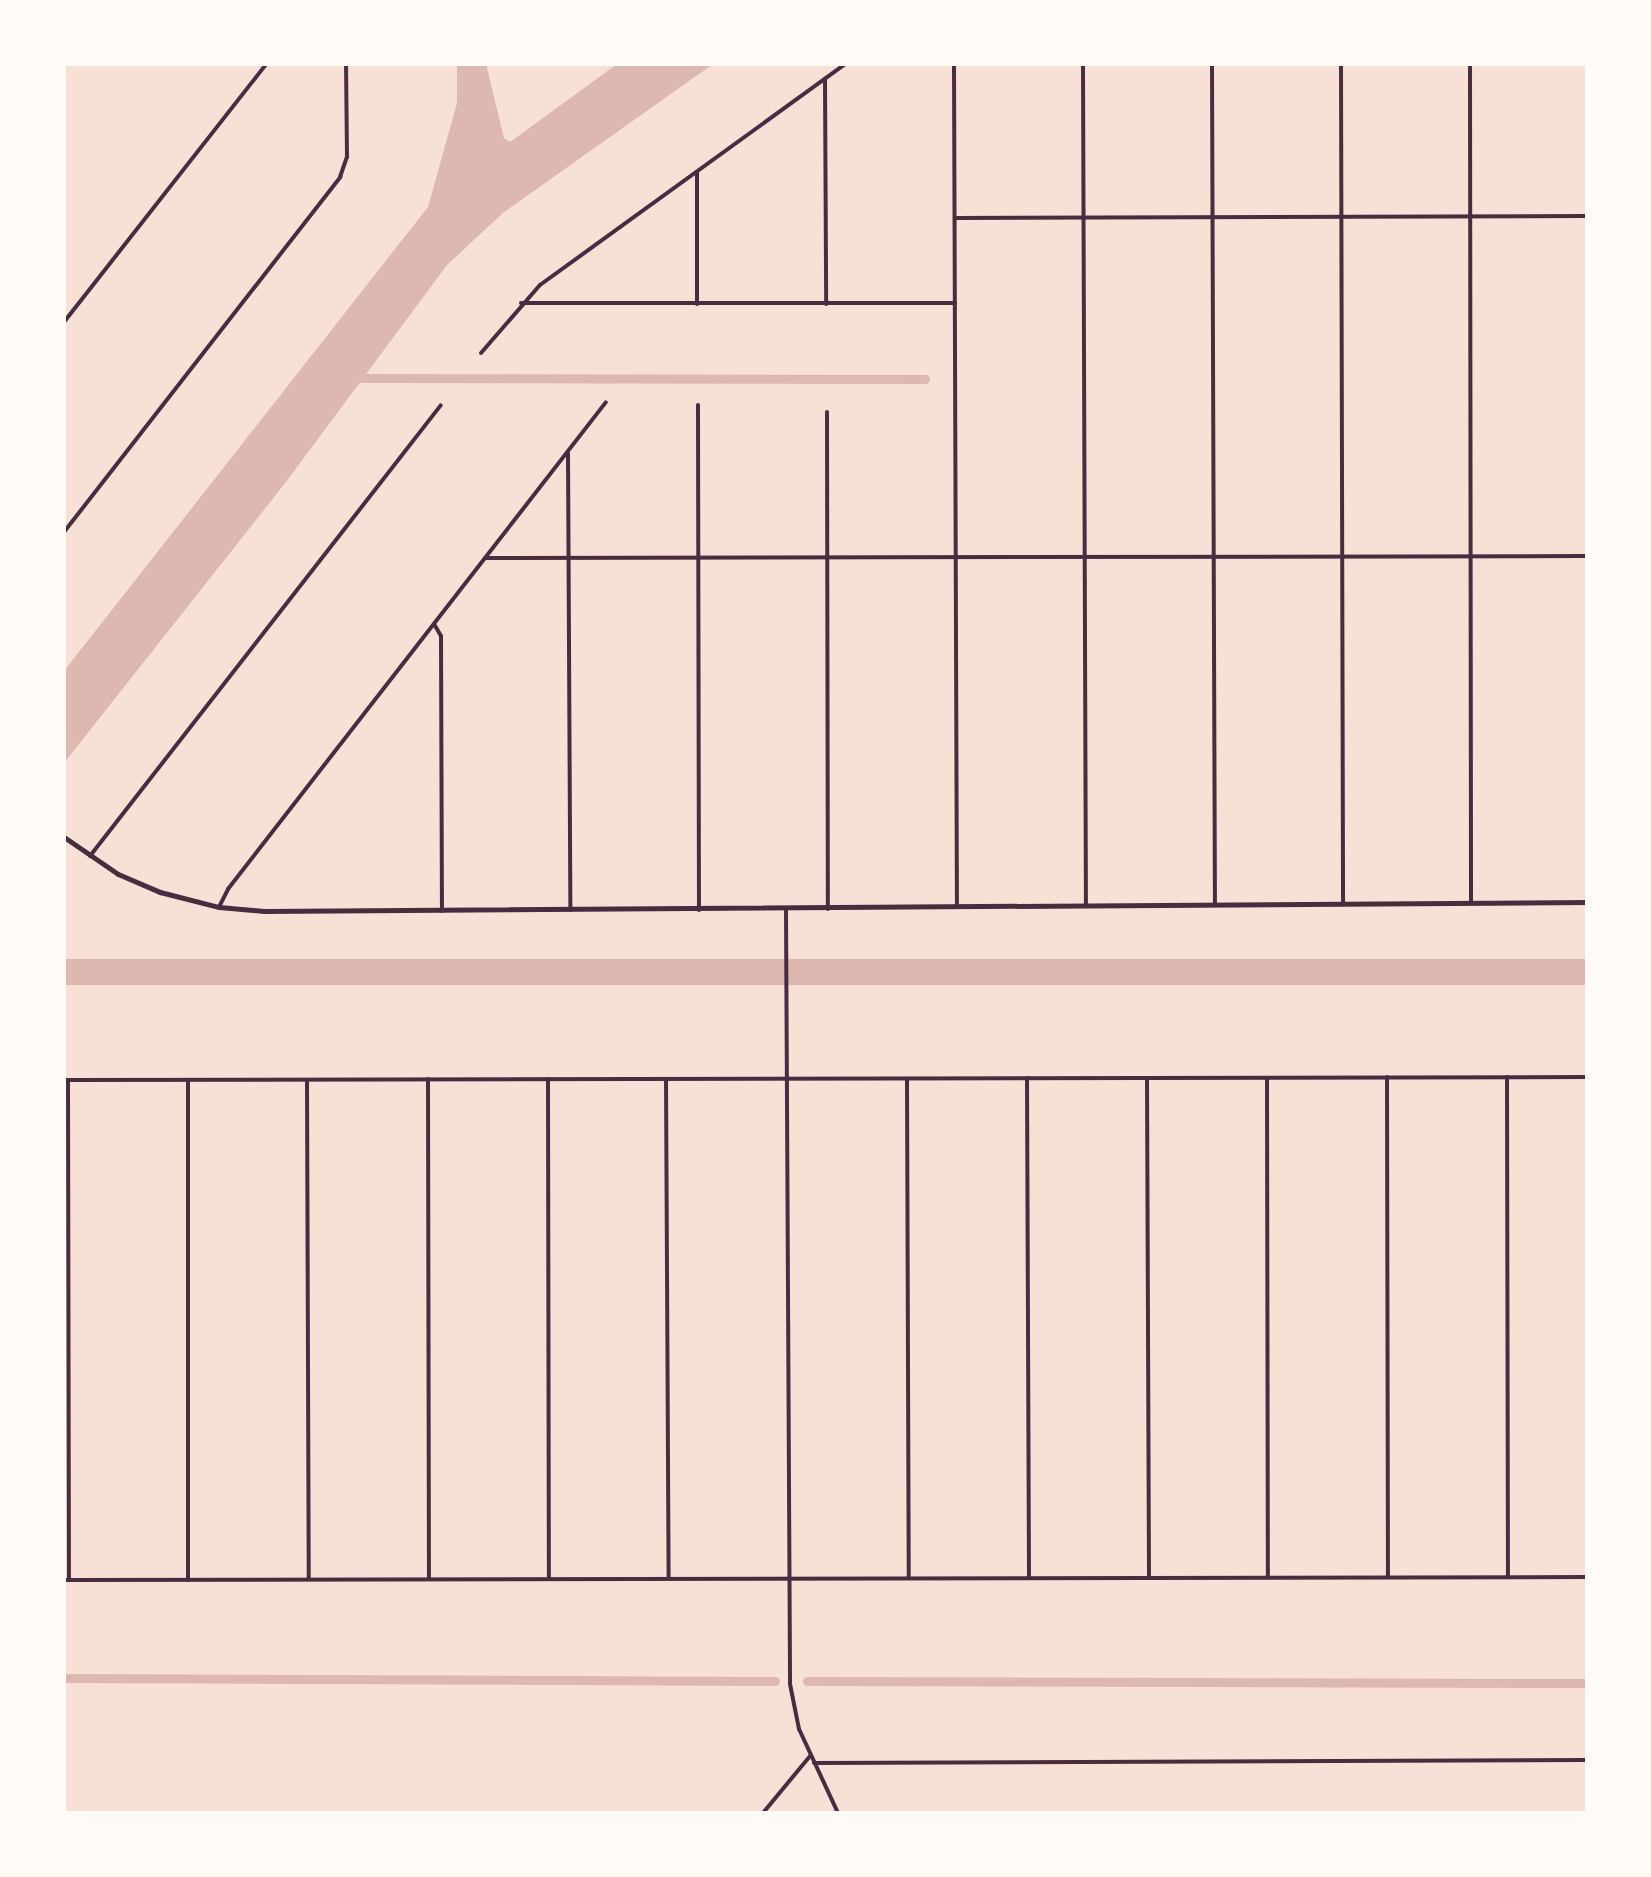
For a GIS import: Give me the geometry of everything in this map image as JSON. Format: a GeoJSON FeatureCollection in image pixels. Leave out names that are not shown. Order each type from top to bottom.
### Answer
{"type":"FeatureCollection","features":[{"type":"Feature","properties":{"kind":"street"},"geometry":{"type":"LineString","coordinates":[[64,322],[266,64]]}},
{"type":"Feature","properties":{"kind":"street"},"geometry":{"type":"LineString","coordinates":[[64,532],[340,177],[347,157],[346,64]]}},
{"type":"Feature","properties":{"kind":"street"},"geometry":{"type":"LineString","coordinates":[[481,353],[521,303],[845,64]]}},
{"type":"Feature","properties":{"kind":"street"},"geometry":{"type":"LineString","coordinates":[[954,64],[957,909]]}},
{"type":"Feature","properties":{"kind":"street"},"geometry":{"type":"LineString","coordinates":[[1083,64],[1086,907]]}},
{"type":"Feature","properties":{"kind":"street"},"geometry":{"type":"LineString","coordinates":[[1212,64],[1215,905]]}},
{"type":"Feature","properties":{"kind":"street"},"geometry":{"type":"LineString","coordinates":[[1341,64],[1343,903]]}},
{"type":"Feature","properties":{"kind":"street"},"geometry":{"type":"LineString","coordinates":[[1470,64],[1471,902]]}},
{"type":"Feature","properties":{"kind":"street"},"geometry":{"type":"LineString","coordinates":[[825,79],[826,304]]}},
{"type":"Feature","properties":{"kind":"street"},"geometry":{"type":"LineString","coordinates":[[697,172],[697,304]]}},
{"type":"Feature","properties":{"kind":"street"},"geometry":{"type":"LineString","coordinates":[[955,218],[1587,216]]}},
{"type":"Feature","properties":{"kind":"street"},"geometry":{"type":"LineString","coordinates":[[521,303],[955,303]]}},
{"type":"Feature","properties":{"kind":"street"},"geometry":{"type":"LineString","coordinates":[[219,907],[606,402]]}},
{"type":"Feature","properties":{"kind":"street"},"geometry":{"type":"LineString","coordinates":[[90,856],[441,405]]}},
{"type":"Feature","properties":{"kind":"street"},"geometry":{"type":"LineString","coordinates":[[698,405],[699,910]]}},
{"type":"Feature","properties":{"kind":"street"},"geometry":{"type":"LineString","coordinates":[[827,412],[828,909]]}},
{"type":"Feature","properties":{"kind":"street"},"geometry":{"type":"LineString","coordinates":[[568,450],[570,910]]}},
{"type":"Feature","properties":{"kind":"street"},"geometry":{"type":"LineString","coordinates":[[485,558],[1587,556]]}},
{"type":"Feature","properties":{"kind":"street"},"geometry":{"type":"LineString","coordinates":[[434,624],[441,636],[442,911]]}},
{"type":"Feature","properties":{"kind":"street"},"geometry":{"type":"LineString","coordinates":[[64,837],[90,856],[160,892],[219,907],[442,911],[786,910],[1587,902]]}},
{"type":"Feature","properties":{"kind":"street"},"geometry":{"type":"LineString","coordinates":[[786,910],[790,1684],[810,1755],[838,1813]]}},
{"type":"Feature","properties":{"kind":"street"},"geometry":{"type":"LineString","coordinates":[[1387,1077],[1388,1577]]}},
{"type":"Feature","properties":{"kind":"street"},"geometry":{"type":"LineString","coordinates":[[1507,1077],[1508,1577]]}},
{"type":"Feature","properties":{"kind":"street"},"geometry":{"type":"LineString","coordinates":[[1587,1077],[66,1080],[66,1580],[1587,1577]]}},
{"type":"Feature","properties":{"kind":"street"},"geometry":{"type":"LineString","coordinates":[[1027,1078],[1029,1578]]}},
{"type":"Feature","properties":{"kind":"street"},"geometry":{"type":"LineString","coordinates":[[1147,1078],[1149,1578]]}},
{"type":"Feature","properties":{"kind":"street"},"geometry":{"type":"LineString","coordinates":[[1267,1078],[1268,1577]]}},
{"type":"Feature","properties":{"kind":"street"},"geometry":{"type":"LineString","coordinates":[[428,1079],[429,1579]]}},
{"type":"Feature","properties":{"kind":"street"},"geometry":{"type":"LineString","coordinates":[[548,1079],[549,1578]]}},
{"type":"Feature","properties":{"kind":"street"},"geometry":{"type":"LineString","coordinates":[[666,1079],[669,1578]]}},
{"type":"Feature","properties":{"kind":"street"},"geometry":{"type":"LineString","coordinates":[[907,1079],[909,1578]]}},
{"type":"Feature","properties":{"kind":"street"},"geometry":{"type":"LineString","coordinates":[[188,1080],[188,1580]]}},
{"type":"Feature","properties":{"kind":"street"},"geometry":{"type":"LineString","coordinates":[[307,1080],[309,1579]]}},
{"type":"Feature","properties":{"kind":"street"},"geometry":{"type":"LineString","coordinates":[[763,1813],[810,1755]]}},
{"type":"Feature","properties":{"kind":"street"},"geometry":{"type":"LineString","coordinates":[[814,1763],[1587,1760]]}},
{"type":"Feature","properties":{"kind":"shaded area"},"geometry":{"type":"Polygon","coordinates":[[[457,64],[486,64],[504,138],[510,142],[617,64],[713,64],[504,212],[447,265],[286,482],[64,763],[64,671],[428,207],[457,103],[457,64]]]}},
{"type":"Feature","properties":{"kind":"shaded area"},"geometry":{"type":"Polygon","coordinates":[[[64,959],[1587,959],[1587,985],[64,985],[64,959]]]}},
{"type":"Feature","properties":{"kind":"waterway"},"geometry":{"type":"LineString","coordinates":[[351,378],[925,379]]}},
{"type":"Feature","properties":{"kind":"waterway"},"geometry":{"type":"LineString","coordinates":[[64,1678],[775,1681]]}},
{"type":"Feature","properties":{"kind":"waterway"},"geometry":{"type":"LineString","coordinates":[[807,1681],[1587,1683]]}}]}
